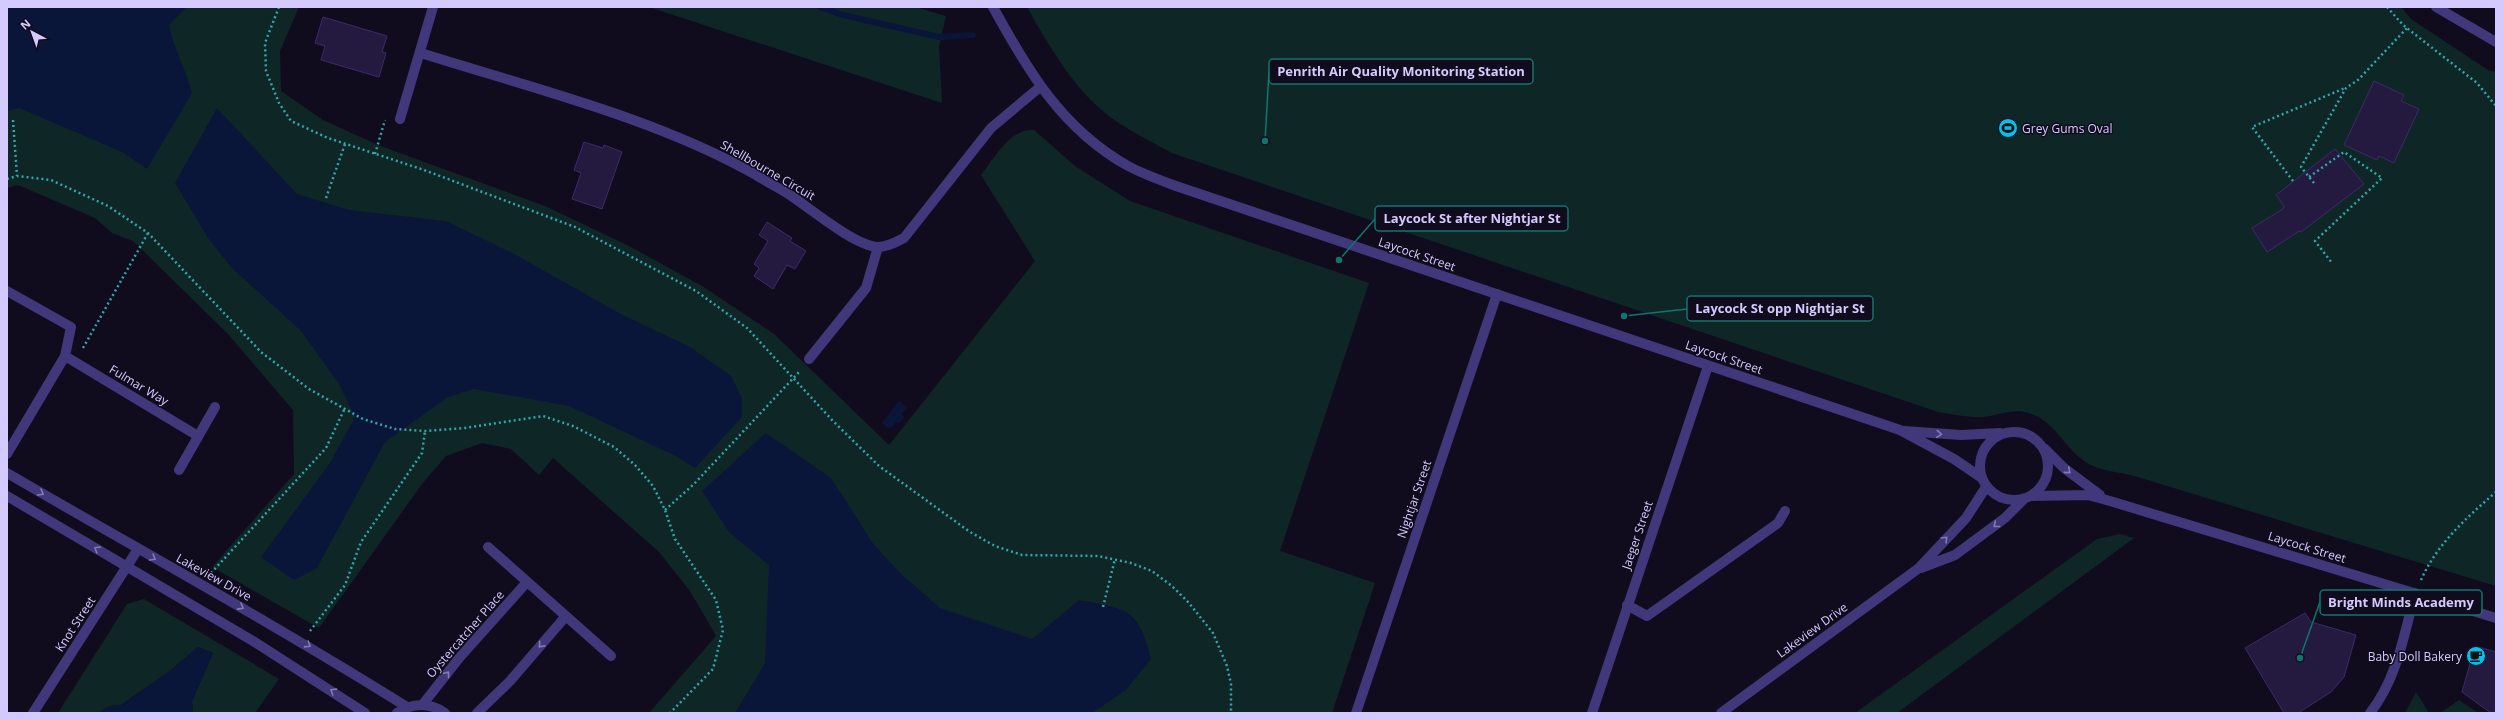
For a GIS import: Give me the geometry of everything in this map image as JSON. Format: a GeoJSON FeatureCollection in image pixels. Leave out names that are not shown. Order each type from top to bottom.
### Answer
{"type":"FeatureCollection","features":[{"type":"Feature","properties":{"kind":"street"},"geometry":{"type":"LineString","coordinates":[[400,119],[421,53],[433,7]]}},
{"type":"Feature","properties":{"kind":"street","name":"Laycock Street"},"geometry":{"type":"LineString","coordinates":[[993,7],[1040,87],[1077,128],[1095,143],[1128,166],[1176,186],[1900,430],[1954,459],[1984,482]]}},
{"type":"Feature","properties":{"kind":"street"},"geometry":{"type":"LineString","coordinates":[[2436,7],[2496,42]]}},
{"type":"Feature","properties":{"kind":"street","name":"Shellbourne Circuit"},"geometry":{"type":"LineString","coordinates":[[421,53],[601,110],[680,139],[732,162],[788,194],[861,242],[878,247]]}},
{"type":"Feature","properties":{"kind":"street"},"geometry":{"type":"LineString","coordinates":[[809,359],[866,288],[878,247],[889,245],[904,238],[991,128],[1040,87]]}},
{"type":"Feature","properties":{"kind":"street"},"geometry":{"type":"LineString","coordinates":[[7,291],[71,327],[65,356],[7,454]]}},
{"type":"Feature","properties":{"kind":"street","name":"Nightjar Street"},"geometry":{"type":"LineString","coordinates":[[1356,713],[1496,294]]}},
{"type":"Feature","properties":{"kind":"street","name":"Fulmar Way"},"geometry":{"type":"LineString","coordinates":[[65,356],[198,436]]}},
{"type":"Feature","properties":{"kind":"street","name":"Jaeger Street"},"geometry":{"type":"LineString","coordinates":[[1592,713],[1708,366]]}},
{"type":"Feature","properties":{"kind":"street"},"geometry":{"type":"LineString","coordinates":[[179,470],[215,407]]}},
{"type":"Feature","properties":{"kind":"street","name":"Laycock Street"},"geometry":{"type":"LineString","coordinates":[[1900,430],[1980,436],[2008,432]]}},
{"type":"Feature","properties":{"kind":"street"},"geometry":{"type":"LineString","coordinates":[[2008,432],[2026,434],[2040,444],[2047,458],[2047,474],[2040,489],[2028,497],[2012,501],[2000,498],[1984,482],[1980,461],[1984,450],[1992,440],[2008,432]]}},
{"type":"Feature","properties":{"kind":"street","name":"Laycock Street"},"geometry":{"type":"LineString","coordinates":[[2040,444],[2077,478],[2110,501]]}},
{"type":"Feature","properties":{"kind":"street","name":"Lakeview Drive"},"geometry":{"type":"LineString","coordinates":[[7,473],[204,587],[302,641],[407,707]]}},
{"type":"Feature","properties":{"kind":"street","name":"Lakeview Drive"},"geometry":{"type":"LineString","coordinates":[[1721,713],[1919,568],[1966,518],[1984,482]]}},
{"type":"Feature","properties":{"kind":"street","name":"Laycock Street"},"geometry":{"type":"LineString","coordinates":[[2028,497],[2082,495],[2110,501],[2496,618]]}},
{"type":"Feature","properties":{"kind":"street"},"geometry":{"type":"LineString","coordinates":[[7,496],[253,641],[365,713]]}},
{"type":"Feature","properties":{"kind":"street","name":"Lakeview Drive"},"geometry":{"type":"LineString","coordinates":[[1919,568],[1955,555],[2005,518],[2028,497]]}},
{"type":"Feature","properties":{"kind":"street"},"geometry":{"type":"LineString","coordinates":[[1627,605],[1647,616],[1778,523],[1785,511]]}},
{"type":"Feature","properties":{"kind":"street"},"geometry":{"type":"LineString","coordinates":[[488,548],[611,656]]}},
{"type":"Feature","properties":{"kind":"street","name":"Knot Street"},"geometry":{"type":"LineString","coordinates":[[33,713],[138,549]]}},
{"type":"Feature","properties":{"kind":"street","name":"Oystercatcher Place"},"geometry":{"type":"LineString","coordinates":[[423,704],[460,657],[527,582]]}},
{"type":"Feature","properties":{"kind":"street"},"geometry":{"type":"LineString","coordinates":[[2370,713],[2386,688],[2392,674],[2415,594]]}},
{"type":"Feature","properties":{"kind":"street"},"geometry":{"type":"LineString","coordinates":[[477,713],[510,681],[566,616]]}},
{"type":"Feature","properties":{"kind":"street"},"geometry":{"type":"LineString","coordinates":[[397,713],[407,707],[423,704],[445,713]]}},
{"type":"Feature","properties":{"kind":"path"},"geometry":{"type":"LineString","coordinates":[[279,7],[265,43],[266,71],[279,103],[292,121],[346,144],[424,170],[575,227],[696,291],[747,328],[794,379],[879,466],[970,532],[995,546],[1022,555],[1063,557],[1098,556],[1114,559],[1152,571],[1172,586],[1189,603],[1212,634],[1227,666],[1231,684],[1231,713]]}},
{"type":"Feature","properties":{"kind":"path"},"geometry":{"type":"LineString","coordinates":[[2387,7],[2407,28],[2477,83],[2496,106]]}},
{"type":"Feature","properties":{"kind":"path"},"geometry":{"type":"LineString","coordinates":[[2292,180],[2252,127],[2346,88],[2358,80],[2407,28]]}},
{"type":"Feature","properties":{"kind":"path"},"geometry":{"type":"LineString","coordinates":[[2314,183],[2301,167],[2346,88]]}},
{"type":"Feature","properties":{"kind":"path"},"geometry":{"type":"LineString","coordinates":[[13,120],[17,176]]}},
{"type":"Feature","properties":{"kind":"path"},"geometry":{"type":"LineString","coordinates":[[326,198],[346,144]]}},
{"type":"Feature","properties":{"kind":"path"},"geometry":{"type":"LineString","coordinates":[[2309,177],[2344,152],[2382,178],[2315,241],[2332,263]]}},
{"type":"Feature","properties":{"kind":"path"},"geometry":{"type":"LineString","coordinates":[[7,179],[17,176],[51,180],[108,206],[148,233],[261,352],[309,389],[344,410],[363,419],[395,429],[446,431],[543,416],[573,426],[614,447],[635,465],[646,478],[665,510],[675,539],[716,600],[723,630],[713,669],[670,713]]}},
{"type":"Feature","properties":{"kind":"path"},"geometry":{"type":"LineString","coordinates":[[82,350],[148,233]]}},
{"type":"Feature","properties":{"kind":"path"},"geometry":{"type":"LineString","coordinates":[[665,510],[694,484],[794,379]]}},
{"type":"Feature","properties":{"kind":"path"},"geometry":{"type":"LineString","coordinates":[[204,587],[326,448],[344,410]]}},
{"type":"Feature","properties":{"kind":"path"},"geometry":{"type":"LineString","coordinates":[[302,641],[345,585],[362,542],[422,453],[425,431]]}},
{"type":"Feature","properties":{"kind":"path"},"geometry":{"type":"LineString","coordinates":[[2415,594],[2425,570],[2442,544],[2461,522],[2496,492]]}},
{"type":"Feature","properties":{"kind":"path"},"geometry":{"type":"LineString","coordinates":[[1103,607],[1114,559]]}},
{"type":"Feature","properties":{"kind":"green space"},"geometry":{"type":"Polygon","coordinates":[[[7,7],[299,7],[280,51],[281,91],[323,120],[378,145],[545,206],[629,246],[702,286],[774,334],[889,445],[1035,261],[981,175],[997,153],[1010,139],[1025,131],[1034,130],[1075,166],[1130,201],[1369,283],[1280,551],[1375,583],[1332,713],[649,713],[716,636],[690,591],[659,552],[553,458],[539,475],[511,449],[482,443],[446,456],[422,484],[319,628],[212,567],[294,474],[293,410],[228,334],[133,241],[112,233],[95,218],[18,185],[7,188],[7,7]]]}},
{"type":"Feature","properties":{"kind":"green space"},"geometry":{"type":"Polygon","coordinates":[[[649,7],[915,7],[946,16],[939,46],[942,103],[649,7]]]}},
{"type":"Feature","properties":{"kind":"green space"},"geometry":{"type":"Polygon","coordinates":[[[1027,7],[2401,7],[2411,19],[2488,70],[2496,72],[2496,586],[2131,475],[2104,470],[2089,464],[2073,452],[2047,423],[2039,417],[2029,413],[2017,411],[1978,417],[1938,412],[1172,153],[1119,123],[1090,99],[1066,71],[1027,7]]]}},
{"type":"Feature","properties":{"kind":"green space"},"geometry":{"type":"Polygon","coordinates":[[[2120,534],[2134,538],[1897,713],[1855,713],[2097,539],[2120,534]]]}},
{"type":"Feature","properties":{"kind":"green space"},"geometry":{"type":"Polygon","coordinates":[[[144,599],[279,679],[255,713],[193,713],[192,701],[213,653],[198,647],[170,671],[121,705],[110,706],[98,713],[58,713],[127,604],[144,599]]]}},
{"type":"Feature","properties":{"kind":"green space"},"geometry":{"type":"Polygon","coordinates":[[[2416,692],[2429,713],[2405,713],[2416,692]]]}},
{"type":"Feature","properties":{"kind":"green space"},"geometry":{"type":"Polygon","coordinates":[[[2459,700],[2478,713],[2440,713],[2459,700]]]}},
{"type":"Feature","properties":{"kind":"water"},"geometry":{"type":"Polygon","coordinates":[[[7,7],[187,7],[169,25],[192,93],[147,169],[122,152],[19,108],[7,111],[7,7]]]}},
{"type":"Feature","properties":{"kind":"water"},"geometry":{"type":"Polygon","coordinates":[[[217,108],[297,194],[349,210],[446,221],[516,255],[619,313],[690,347],[731,376],[742,398],[742,417],[695,468],[678,457],[569,406],[474,389],[448,397],[385,442],[317,568],[294,580],[261,557],[330,463],[355,417],[339,384],[301,331],[232,268],[208,238],[175,183],[217,108]]]}},
{"type":"Feature","properties":{"kind":"water"},"geometry":{"type":"Polygon","coordinates":[[[899,401],[907,408],[901,414],[904,417],[899,424],[896,422],[890,429],[882,423],[899,401]]]}},
{"type":"Feature","properties":{"kind":"water"},"geometry":{"type":"Polygon","coordinates":[[[766,433],[831,478],[874,545],[900,573],[940,608],[1032,639],[1079,600],[1109,606],[1120,609],[1136,620],[1146,642],[1151,659],[1126,690],[1092,713],[735,713],[765,663],[769,565],[729,532],[702,491],[766,433]]]}},
{"type":"Feature","properties":{"kind":"water"},"geometry":{"type":"Polygon","coordinates":[[[198,647],[213,653],[192,701],[193,713],[98,713],[110,706],[122,705],[170,671],[198,647]]]}},
{"type":"Feature","properties":{"kind":"building"},"geometry":{"type":"Polygon","coordinates":[[[323,17],[387,36],[382,52],[386,53],[379,77],[321,60],[325,46],[315,43],[323,17]]]}},
{"type":"Feature","properties":{"kind":"building"},"geometry":{"type":"Polygon","coordinates":[[[2374,81],[2404,95],[2401,101],[2419,109],[2394,163],[2379,156],[2377,160],[2344,145],[2374,81]]]}},
{"type":"Feature","properties":{"kind":"building"},"geometry":{"type":"Polygon","coordinates":[[[584,142],[603,148],[604,145],[622,152],[602,209],[572,199],[581,173],[574,170],[584,142]]]}},
{"type":"Feature","properties":{"kind":"building"},"geometry":{"type":"Polygon","coordinates":[[[2335,149],[2364,184],[2301,232],[2299,231],[2267,252],[2252,228],[2283,209],[2284,206],[2276,195],[2335,149]]]}},
{"type":"Feature","properties":{"kind":"building"},"geometry":{"type":"Polygon","coordinates":[[[767,222],[792,238],[790,241],[806,251],[795,269],[787,265],[773,289],[754,276],[759,268],[754,264],[768,241],[759,235],[767,222]]]}},
{"type":"Feature","properties":{"kind":"building"},"geometry":{"type":"Polygon","coordinates":[[[2305,613],[2311,622],[2356,635],[2344,677],[2331,692],[2298,713],[2284,713],[2245,648],[2305,613]]]}},
{"type":"Feature","properties":{"kind":"building"},"geometry":{"type":"Polygon","coordinates":[[[2475,646],[2496,652],[2496,713],[2491,713],[2462,692],[2475,646]]]}},
{"type":"Feature","properties":{"kind":"waterway"},"geometry":{"type":"LineString","coordinates":[[820,7],[843,15],[939,37],[973,35]]}},
{"type":"Feature","properties":{"kind":"place","name":"Grey Gums Oval"},"geometry":{"type":"Point","coordinates":[2008,128]}},
{"type":"Feature","properties":{"kind":"place","name":"Penrith Air Quality Monitoring Station"},"geometry":{"type":"Point","coordinates":[1265,141]}},
{"type":"Feature","properties":{"kind":"place","name":"Laycock St after Nightjar St"},"geometry":{"type":"Point","coordinates":[1339,260]}},
{"type":"Feature","properties":{"kind":"place","name":"Laycock St opp Nightjar St"},"geometry":{"type":"Point","coordinates":[1624,316]}},
{"type":"Feature","properties":{"kind":"place","name":"Baby Doll Bakery"},"geometry":{"type":"Point","coordinates":[2476,656]}},
{"type":"Feature","properties":{"kind":"place","name":"Bright Minds Academy"},"geometry":{"type":"Point","coordinates":[2300,658]}}]}
